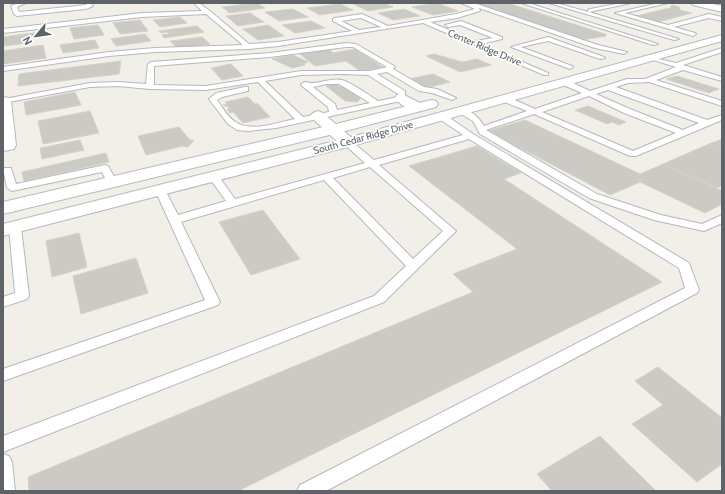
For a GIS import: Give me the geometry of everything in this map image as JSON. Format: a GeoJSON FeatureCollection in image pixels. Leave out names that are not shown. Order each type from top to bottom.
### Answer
{"type":"FeatureCollection","features":[{"type":"Feature","properties":{"kind":"main road"},"geometry":{"type":"LineString","coordinates":[[696,3],[722,9]]}},
{"type":"Feature","properties":{"kind":"main road"},"geometry":{"type":"LineString","coordinates":[[716,3],[722,4]]}},
{"type":"Feature","properties":{"kind":"main road","name":"South Cedar Ridge Drive"},"geometry":{"type":"LineString","coordinates":[[9,228],[348,142],[652,58],[693,40],[704,31]]}},
{"type":"Feature","properties":{"kind":"main road","name":"South Cedar Ridge Drive"},"geometry":{"type":"LineString","coordinates":[[693,40],[722,38]]}},
{"type":"Feature","properties":{"kind":"main road"},"geometry":{"type":"LineString","coordinates":[[524,79],[676,39],[693,40]]}},
{"type":"Feature","properties":{"kind":"main road"},"geometry":{"type":"LineString","coordinates":[[546,74],[564,82]]}},
{"type":"Feature","properties":{"kind":"main road","name":"South Cedar Ridge Drive"},"geometry":{"type":"LineString","coordinates":[[3,208],[47,189],[112,182],[328,120],[417,107],[466,94]]}},
{"type":"Feature","properties":{"kind":"main road"},"geometry":{"type":"LineString","coordinates":[[402,98],[417,107]]}},
{"type":"Feature","properties":{"kind":"main road"},"geometry":{"type":"LineString","coordinates":[[3,146],[8,145],[4,101]]}},
{"type":"Feature","properties":{"kind":"main road"},"geometry":{"type":"LineString","coordinates":[[328,120],[348,142]]}},
{"type":"Feature","properties":{"kind":"lane"},"geometry":{"type":"LineString","coordinates":[[12,10],[14,6],[24,3]]}},
{"type":"Feature","properties":{"kind":"lane"},"geometry":{"type":"LineString","coordinates":[[12,10],[72,3]]}},
{"type":"Feature","properties":{"kind":"lane"},"geometry":{"type":"LineString","coordinates":[[12,10],[17,14],[24,15],[86,7],[90,6],[89,3]]}},
{"type":"Feature","properties":{"kind":"lane"},"geometry":{"type":"LineString","coordinates":[[196,3],[249,47]]}},
{"type":"Feature","properties":{"kind":"lane"},"geometry":{"type":"LineString","coordinates":[[3,69],[109,54],[249,47],[358,32],[472,13],[478,10],[463,3]]}},
{"type":"Feature","properties":{"kind":"lane"},"geometry":{"type":"LineString","coordinates":[[469,3],[597,47],[624,52]]}},
{"type":"Feature","properties":{"kind":"lane"},"geometry":{"type":"LineString","coordinates":[[523,3],[655,44]]}},
{"type":"Feature","properties":{"kind":"lane"},"geometry":{"type":"LineString","coordinates":[[551,3],[573,6],[656,30],[676,39]]}},
{"type":"Feature","properties":{"kind":"lane"},"geometry":{"type":"LineString","coordinates":[[593,3],[608,7]]}},
{"type":"Feature","properties":{"kind":"lane"},"geometry":{"type":"LineString","coordinates":[[590,11],[629,3]]}},
{"type":"Feature","properties":{"kind":"lane"},"geometry":{"type":"LineString","coordinates":[[666,3],[618,13],[668,27],[720,52]]}},
{"type":"Feature","properties":{"kind":"lane"},"geometry":{"type":"LineString","coordinates":[[546,10],[564,5],[676,39]]}},
{"type":"Feature","properties":{"kind":"lane"},"geometry":{"type":"LineString","coordinates":[[3,31],[142,15],[208,12]]}},
{"type":"Feature","properties":{"kind":"lane"},"geometry":{"type":"LineString","coordinates":[[358,32],[335,20],[362,16],[386,27]]}},
{"type":"Feature","properties":{"kind":"lane"},"geometry":{"type":"LineString","coordinates":[[656,30],[709,16],[720,24]]}},
{"type":"Feature","properties":{"kind":"lane","name":"Center Ridge Drive"},"geometry":{"type":"LineString","coordinates":[[423,21],[546,74]]}},
{"type":"Feature","properties":{"kind":"lane"},"geometry":{"type":"LineString","coordinates":[[437,27],[461,23],[500,38],[476,44]]}},
{"type":"Feature","properties":{"kind":"lane"},"geometry":{"type":"LineString","coordinates":[[570,67],[514,47],[548,39],[602,58]]}},
{"type":"Feature","properties":{"kind":"lane"},"geometry":{"type":"LineString","coordinates":[[150,87],[151,64],[270,55],[346,45],[354,45],[392,67],[370,73],[343,72],[290,74],[219,95],[213,99],[228,120],[235,126],[244,129],[259,128],[301,120],[328,120],[376,103],[402,98],[402,93],[370,73]]}},
{"type":"Feature","properties":{"kind":"lane"},"geometry":{"type":"LineString","coordinates":[[676,65],[720,52]]}},
{"type":"Feature","properties":{"kind":"lane"},"geometry":{"type":"LineString","coordinates":[[652,58],[722,79]]}},
{"type":"Feature","properties":{"kind":"lane"},"geometry":{"type":"LineString","coordinates":[[174,220],[373,164],[476,132],[534,111],[627,81],[649,80],[684,67]]}},
{"type":"Feature","properties":{"kind":"lane"},"geometry":{"type":"LineString","coordinates":[[388,69],[422,89],[434,91],[452,98]]}},
{"type":"Feature","properties":{"kind":"lane"},"geometry":{"type":"LineString","coordinates":[[290,74],[308,86],[332,106],[328,120]]}},
{"type":"Feature","properties":{"kind":"lane"},"geometry":{"type":"LineString","coordinates":[[649,80],[722,104]]}},
{"type":"Feature","properties":{"kind":"lane"},"geometry":{"type":"LineString","coordinates":[[4,101],[90,85],[118,84],[150,87],[206,88],[263,82]]}},
{"type":"Feature","properties":{"kind":"lane"},"geometry":{"type":"LineString","coordinates":[[263,82],[301,120]]}},
{"type":"Feature","properties":{"kind":"lane"},"geometry":{"type":"LineString","coordinates":[[308,86],[327,82],[341,82],[376,103]]}},
{"type":"Feature","properties":{"kind":"lane"},"geometry":{"type":"LineString","coordinates":[[564,82],[588,94],[683,133]]}},
{"type":"Feature","properties":{"kind":"lane"},"geometry":{"type":"LineString","coordinates":[[608,87],[706,123]]}},
{"type":"Feature","properties":{"kind":"lane"},"geometry":{"type":"LineString","coordinates":[[505,99],[633,154],[722,117]]}},
{"type":"Feature","properties":{"kind":"lane"},"geometry":{"type":"LineString","coordinates":[[460,111],[476,119],[476,132]]}},
{"type":"Feature","properties":{"kind":"lane"},"geometry":{"type":"LineString","coordinates":[[307,491],[692,290],[685,266],[476,132],[441,116]]}},
{"type":"Feature","properties":{"kind":"lane"},"geometry":{"type":"LineString","coordinates":[[476,132],[483,132],[593,196],[658,218],[704,228],[722,218]]}},
{"type":"Feature","properties":{"kind":"lane"},"geometry":{"type":"LineString","coordinates":[[3,444],[379,298],[450,231],[348,142]]}},
{"type":"Feature","properties":{"kind":"lane"},"geometry":{"type":"LineString","coordinates":[[3,171],[8,170],[12,188],[47,189]]}},
{"type":"Feature","properties":{"kind":"lane"},"geometry":{"type":"LineString","coordinates":[[213,176],[232,203]]}},
{"type":"Feature","properties":{"kind":"lane"},"geometry":{"type":"LineString","coordinates":[[327,177],[413,266]]}},
{"type":"Feature","properties":{"kind":"lane"},"geometry":{"type":"LineString","coordinates":[[3,375],[212,302],[160,190]]}},
{"type":"Feature","properties":{"kind":"lane"},"geometry":{"type":"LineString","coordinates":[[3,302],[22,296],[9,228]]}},
{"type":"Feature","properties":{"kind":"lane"},"geometry":{"type":"LineString","coordinates":[[3,462],[4,491]]}},
{"type":"Feature","properties":{"kind":"building"},"geometry":{"type":"Polygon","coordinates":[[[256,3],[265,8],[230,13],[222,7],[256,3]]]}},
{"type":"Feature","properties":{"kind":"building"},"geometry":{"type":"Polygon","coordinates":[[[351,3],[384,3],[393,7],[368,11],[351,3]]]}},
{"type":"Feature","properties":{"kind":"building"},"geometry":{"type":"Polygon","coordinates":[[[437,3],[458,11],[433,15],[412,7],[437,3]]]}},
{"type":"Feature","properties":{"kind":"building"},"geometry":{"type":"Polygon","coordinates":[[[474,3],[507,3],[605,34],[606,36],[582,40],[474,3]]]}},
{"type":"Feature","properties":{"kind":"building"},"geometry":{"type":"Polygon","coordinates":[[[340,4],[353,10],[320,15],[307,8],[340,4]]]}},
{"type":"Feature","properties":{"kind":"building"},"geometry":{"type":"Polygon","coordinates":[[[672,5],[679,7],[680,10],[692,13],[658,22],[636,16],[670,8],[672,5]]]}},
{"type":"Feature","properties":{"kind":"building"},"geometry":{"type":"Polygon","coordinates":[[[293,9],[308,17],[279,21],[265,12],[293,9]]]}},
{"type":"Feature","properties":{"kind":"building"},"geometry":{"type":"Polygon","coordinates":[[[404,9],[420,16],[393,20],[378,13],[404,9]]]}},
{"type":"Feature","properties":{"kind":"building"},"geometry":{"type":"Polygon","coordinates":[[[250,13],[264,22],[238,26],[226,16],[250,13]]]}},
{"type":"Feature","properties":{"kind":"building"},"geometry":{"type":"Polygon","coordinates":[[[180,17],[187,23],[160,27],[153,20],[180,17]]]}},
{"type":"Feature","properties":{"kind":"building"},"geometry":{"type":"Polygon","coordinates":[[[140,20],[148,31],[120,34],[113,23],[140,20]]]}},
{"type":"Feature","properties":{"kind":"building"},"geometry":{"type":"Polygon","coordinates":[[[311,21],[325,28],[295,33],[282,25],[311,21]]]}},
{"type":"Feature","properties":{"kind":"building"},"geometry":{"type":"Polygon","coordinates":[[[98,25],[104,35],[74,39],[70,28],[98,25]]]}},
{"type":"Feature","properties":{"kind":"building"},"geometry":{"type":"Polygon","coordinates":[[[268,25],[284,36],[258,40],[243,29],[268,25]]]}},
{"type":"Feature","properties":{"kind":"building"},"geometry":{"type":"Polygon","coordinates":[[[197,26],[204,32],[164,38],[162,35],[169,34],[167,32],[161,33],[159,31],[197,26]]]}},
{"type":"Feature","properties":{"kind":"building"},"geometry":{"type":"Polygon","coordinates":[[[40,32],[41,36],[28,38],[29,43],[3,46],[3,37],[40,32]]]}},
{"type":"Feature","properties":{"kind":"building"},"geometry":{"type":"Polygon","coordinates":[[[145,34],[151,41],[116,46],[111,39],[145,34]]]}},
{"type":"Feature","properties":{"kind":"building"},"geometry":{"type":"Polygon","coordinates":[[[202,37],[210,44],[178,49],[170,41],[202,37]]]}},
{"type":"Feature","properties":{"kind":"building"},"geometry":{"type":"Polygon","coordinates":[[[95,40],[99,48],[63,53],[60,45],[95,40]]]}},
{"type":"Feature","properties":{"kind":"building"},"geometry":{"type":"Polygon","coordinates":[[[43,45],[46,58],[3,64],[3,51],[43,45]]]}},
{"type":"Feature","properties":{"kind":"building"},"geometry":{"type":"Polygon","coordinates":[[[329,49],[333,53],[355,49],[383,67],[360,71],[346,61],[315,66],[300,54],[329,49]]]}},
{"type":"Feature","properties":{"kind":"building"},"geometry":{"type":"Polygon","coordinates":[[[434,54],[462,62],[477,59],[491,65],[460,72],[426,56],[434,54]]]}},
{"type":"Feature","properties":{"kind":"building"},"geometry":{"type":"Polygon","coordinates":[[[293,55],[308,62],[303,64],[305,65],[292,68],[272,59],[293,55]]]}},
{"type":"Feature","properties":{"kind":"building"},"geometry":{"type":"Polygon","coordinates":[[[121,61],[119,74],[18,86],[19,74],[121,61]]]}},
{"type":"Feature","properties":{"kind":"building"},"geometry":{"type":"Polygon","coordinates":[[[231,64],[243,76],[222,80],[211,68],[231,64]]]}},
{"type":"Feature","properties":{"kind":"building"},"geometry":{"type":"Polygon","coordinates":[[[433,74],[450,82],[426,88],[409,79],[433,74]]]}},
{"type":"Feature","properties":{"kind":"building"},"geometry":{"type":"Polygon","coordinates":[[[677,76],[719,89],[709,93],[666,79],[677,76]]]}},
{"type":"Feature","properties":{"kind":"building"},"geometry":{"type":"Polygon","coordinates":[[[336,84],[340,87],[344,86],[362,97],[357,102],[345,101],[326,86],[336,84]]]}},
{"type":"Feature","properties":{"kind":"building"},"geometry":{"type":"Polygon","coordinates":[[[75,92],[81,105],[26,115],[24,102],[75,92]]]}},
{"type":"Feature","properties":{"kind":"building"},"geometry":{"type":"Polygon","coordinates":[[[248,97],[255,104],[257,103],[270,117],[243,123],[233,112],[230,113],[227,109],[230,109],[227,106],[223,105],[227,104],[225,102],[248,97]]]}},
{"type":"Feature","properties":{"kind":"building"},"geometry":{"type":"Polygon","coordinates":[[[588,106],[626,122],[618,125],[613,122],[607,124],[575,110],[588,106]]]}},
{"type":"Feature","properties":{"kind":"building"},"geometry":{"type":"Polygon","coordinates":[[[90,111],[99,133],[43,144],[38,121],[90,111]]]}},
{"type":"Feature","properties":{"kind":"building"},"geometry":{"type":"Polygon","coordinates":[[[525,120],[640,174],[640,182],[610,195],[488,131],[525,120]]]}},
{"type":"Feature","properties":{"kind":"building"},"geometry":{"type":"Polygon","coordinates":[[[179,127],[190,140],[194,140],[188,147],[182,146],[146,155],[138,136],[179,127]]]}},
{"type":"Feature","properties":{"kind":"building"},"geometry":{"type":"Polygon","coordinates":[[[722,139],[722,150],[709,144],[722,139]]]}},
{"type":"Feature","properties":{"kind":"building"},"geometry":{"type":"Polygon","coordinates":[[[80,140],[84,150],[42,159],[40,148],[80,140]]]}},
{"type":"Feature","properties":{"kind":"building"},"geometry":{"type":"Polygon","coordinates":[[[709,144],[722,150],[722,186],[717,188],[663,164],[709,144]]]}},
{"type":"Feature","properties":{"kind":"building"},"geometry":{"type":"Polygon","coordinates":[[[477,146],[521,173],[504,179],[662,282],[238,491],[29,491],[28,477],[473,292],[453,274],[517,249],[409,166],[477,146]]]}},
{"type":"Feature","properties":{"kind":"building"},"geometry":{"type":"Polygon","coordinates":[[[106,153],[109,162],[24,181],[22,172],[106,153]]]}},
{"type":"Feature","properties":{"kind":"building"},"geometry":{"type":"Polygon","coordinates":[[[663,164],[722,191],[722,204],[705,213],[640,182],[640,174],[663,164]]]}},
{"type":"Feature","properties":{"kind":"building"},"geometry":{"type":"Polygon","coordinates":[[[263,210],[300,259],[251,275],[219,222],[263,210]]]}},
{"type":"Feature","properties":{"kind":"building"},"geometry":{"type":"Polygon","coordinates":[[[79,233],[87,267],[52,277],[46,241],[79,233]]]}},
{"type":"Feature","properties":{"kind":"building"},"geometry":{"type":"Polygon","coordinates":[[[136,258],[148,293],[81,314],[73,276],[136,258]]]}},
{"type":"Feature","properties":{"kind":"building"},"geometry":{"type":"Polygon","coordinates":[[[658,367],[722,418],[722,464],[697,482],[632,424],[663,405],[635,381],[658,367]]]}},
{"type":"Feature","properties":{"kind":"building"},"geometry":{"type":"Polygon","coordinates":[[[600,436],[656,491],[552,491],[537,474],[600,436]]]}}]}
